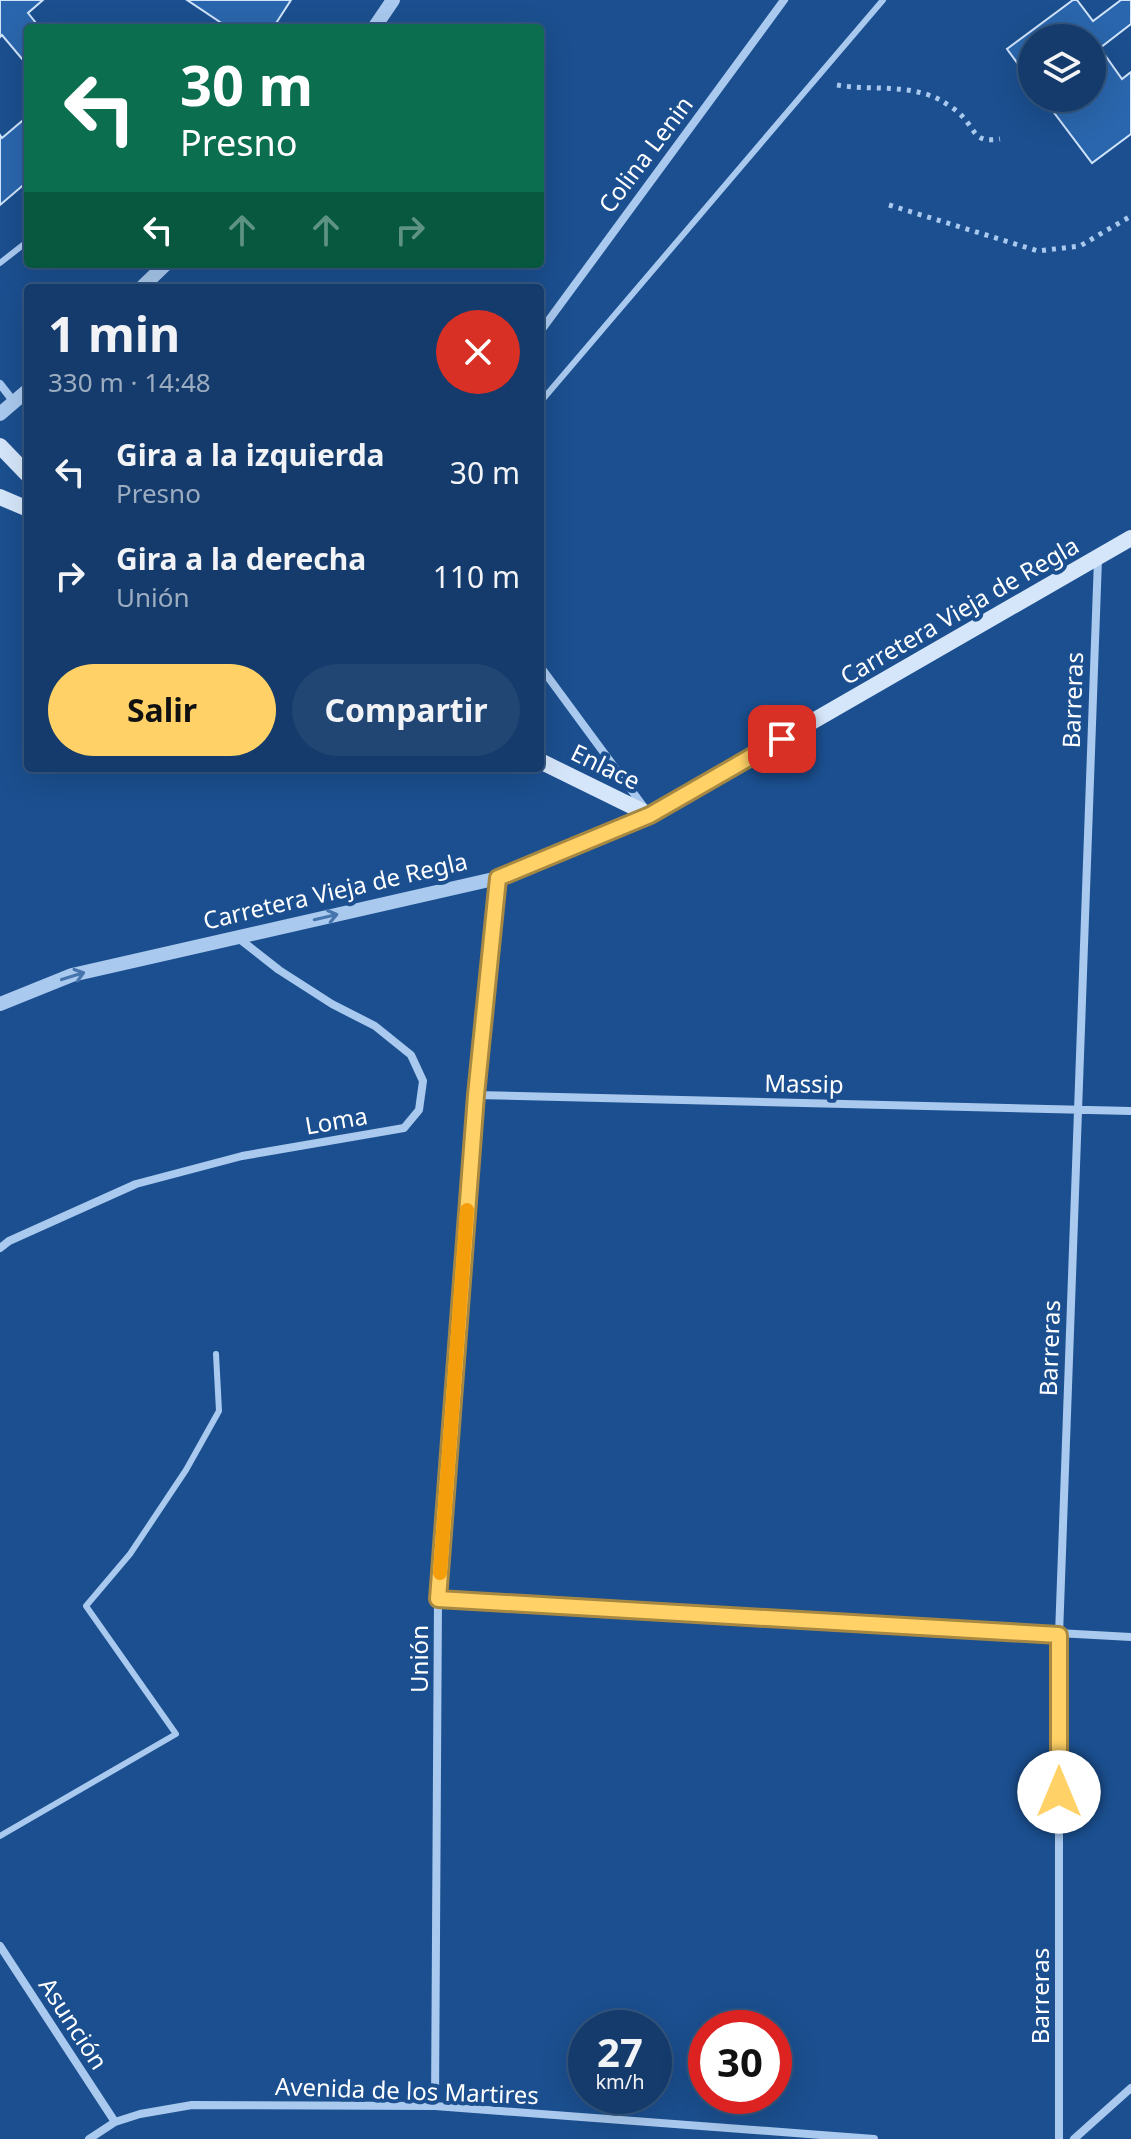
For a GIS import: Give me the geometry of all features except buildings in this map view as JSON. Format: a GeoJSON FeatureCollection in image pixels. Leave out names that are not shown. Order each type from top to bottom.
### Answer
{"type":"FeatureCollection","features":[{"type":"Feature","properties":{"kind":"main road"},"geometry":{"type":"LineString","coordinates":[[0,446],[24,471]]}},
{"type":"Feature","properties":{"kind":"main road"},"geometry":{"type":"LineString","coordinates":[[0,497],[24,507]]}},
{"type":"Feature","properties":{"kind":"main road","name":"Carretera Vieja de Regla"},"geometry":{"type":"LineString","coordinates":[[650,815],[1131,538]]}},
{"type":"Feature","properties":{"kind":"main road","name":"Enlace"},"geometry":{"type":"LineString","coordinates":[[544,763],[650,815]]}},
{"type":"Feature","properties":{"kind":"street"},"geometry":{"type":"LineString","coordinates":[[377,24],[393,0]]}},
{"type":"Feature","properties":{"kind":"street","name":"Colina Lenin"},"geometry":{"type":"LineString","coordinates":[[544,327],[784,0]]}},
{"type":"Feature","properties":{"kind":"street"},"geometry":{"type":"LineString","coordinates":[[145,284],[162,268]]}},
{"type":"Feature","properties":{"kind":"street"},"geometry":{"type":"LineString","coordinates":[[0,384],[14,402]]}},
{"type":"Feature","properties":{"kind":"street"},"geometry":{"type":"LineString","coordinates":[[0,414],[24,393]]}},
{"type":"Feature","properties":{"kind":"street","name":"Barreras"},"geometry":{"type":"LineString","coordinates":[[1059,2139],[1059,1635],[1098,558]]}},
{"type":"Feature","properties":{"kind":"street"},"geometry":{"type":"LineString","coordinates":[[544,671],[650,815]]}},
{"type":"Feature","properties":{"kind":"street","name":"Carretera Vieja de Regla"},"geometry":{"type":"LineString","coordinates":[[0,1004],[72,975],[498,878],[650,815]]}},
{"type":"Feature","properties":{"kind":"street","name":"Unión"},"geometry":{"type":"LineString","coordinates":[[435,2106],[438,1599],[476,1095],[498,878]]}},
{"type":"Feature","properties":{"kind":"street","name":"Loma"},"geometry":{"type":"LineString","coordinates":[[0,1248],[136,1184],[242,1156],[404,1128],[419,1110],[423,1081],[411,1055],[375,1026],[332,1004],[279,970],[237,937]]}},
{"type":"Feature","properties":{"kind":"street","name":"Massip"},"geometry":{"type":"LineString","coordinates":[[476,1095],[1131,1111]]}},
{"type":"Feature","properties":{"kind":"street"},"geometry":{"type":"LineString","coordinates":[[438,1599],[1131,1637]]}},
{"type":"Feature","properties":{"kind":"street","name":"Asunción"},"geometry":{"type":"LineString","coordinates":[[0,1946],[115,2122]]}},
{"type":"Feature","properties":{"kind":"street"},"geometry":{"type":"LineString","coordinates":[[1074,2139],[1131,2088]]}},
{"type":"Feature","properties":{"kind":"street","name":"Avenida de los Martires"},"geometry":{"type":"LineString","coordinates":[[89,2139],[115,2122],[140,2114],[192,2105],[435,2106],[874,2139]]}},
{"type":"Feature","properties":{"kind":"lane"},"geometry":{"type":"LineString","coordinates":[[544,398],[883,0]]}},
{"type":"Feature","properties":{"kind":"lane"},"geometry":{"type":"LineString","coordinates":[[0,263],[24,244]]}},
{"type":"Feature","properties":{"kind":"lane"},"geometry":{"type":"LineString","coordinates":[[0,1836],[176,1734],[86,1606],[130,1554],[186,1470],[219,1411],[216,1354]]}},
{"type":"Feature","properties":{"kind":"path"},"geometry":{"type":"LineString","coordinates":[[819,75],[840,86],[902,89],[939,99],[961,114],[978,137],[988,141],[1000,139]]}},
{"type":"Feature","properties":{"kind":"path"},"geometry":{"type":"LineString","coordinates":[[889,205],[1038,251],[1080,246],[1131,216]]}},
{"type":"Feature","properties":{"kind":"slow traffic"},"geometry":{"type":"LineString","coordinates":[[440,1573],[467,1210]]}},
{"type":"Feature","properties":{"kind":"route"},"geometry":{"type":"LineString","coordinates":[[782,739],[650,815],[498,878],[476,1095],[438,1599],[1059,1635],[1059,1792]]}}]}
